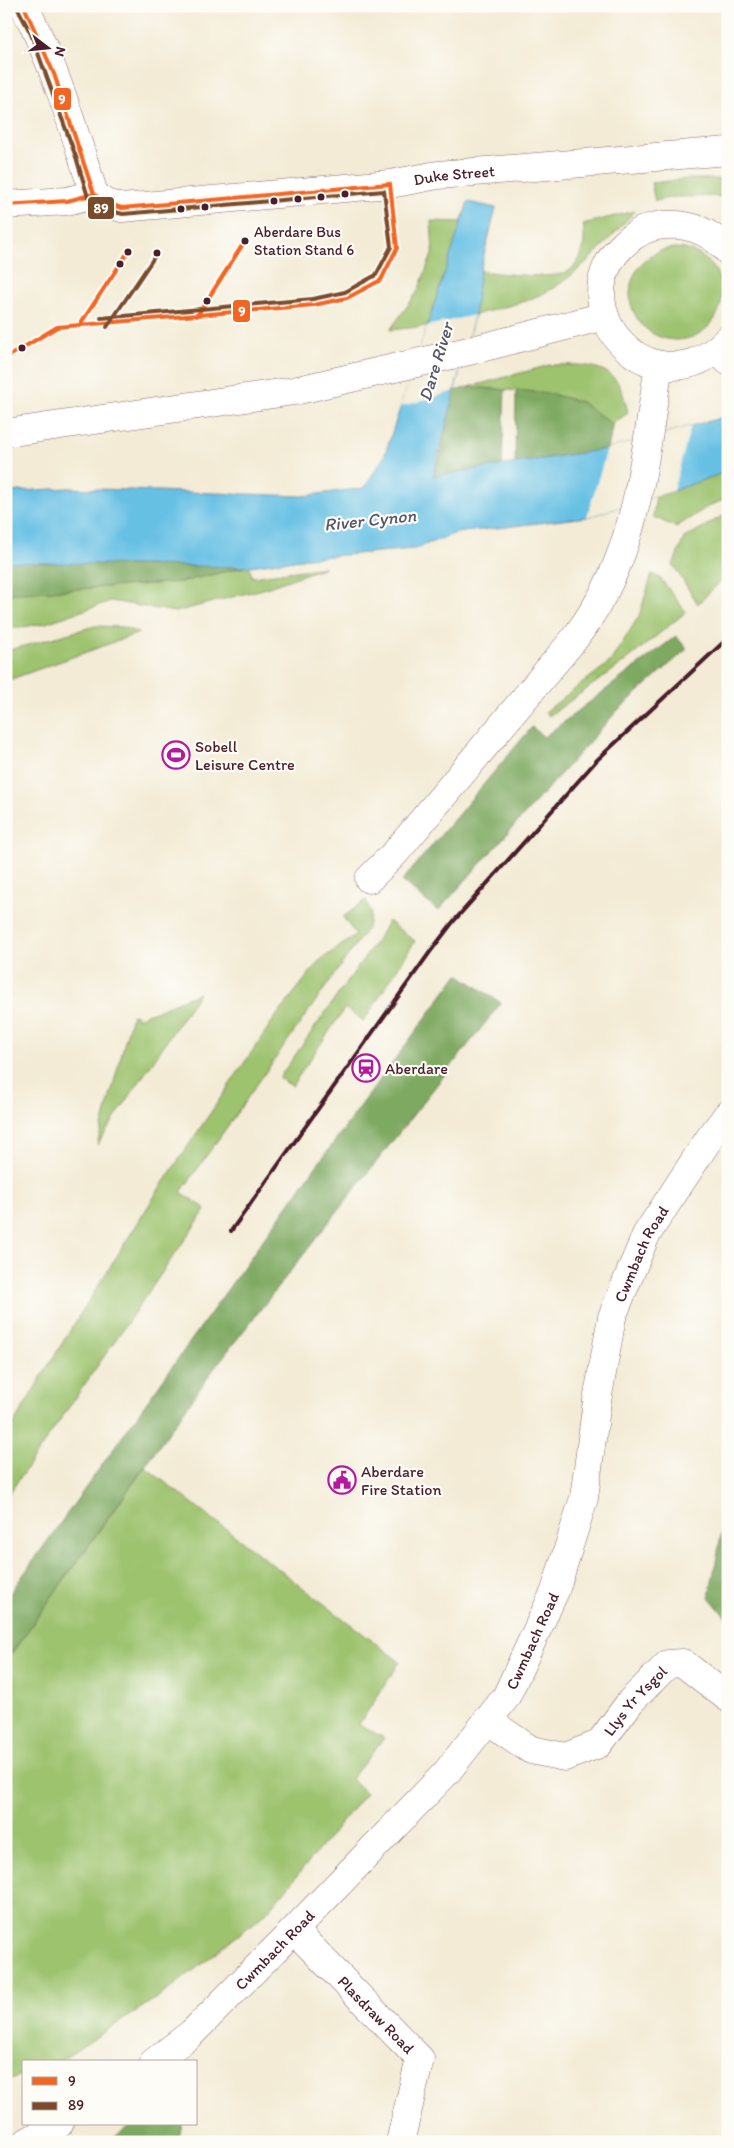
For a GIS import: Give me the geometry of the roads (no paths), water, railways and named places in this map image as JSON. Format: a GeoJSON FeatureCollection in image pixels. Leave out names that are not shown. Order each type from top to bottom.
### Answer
{"type":"FeatureCollection","features":[{"type":"Feature","properties":{"kind":"street"},"geometry":{"type":"LineString","coordinates":[[6,205],[67,201],[94,194],[82,155],[40,41],[24,6]]}},
{"type":"Feature","properties":{"kind":"street","name":"Duke Street"},"geometry":{"type":"LineString","coordinates":[[94,194],[105,203],[122,208],[390,184],[438,175],[728,151]]}},
{"type":"Feature","properties":{"kind":"street"},"geometry":{"type":"LineString","coordinates":[[724,350],[693,363],[680,366],[659,365],[641,358],[625,348],[613,333],[605,316],[602,294],[606,271],[617,251],[634,235],[654,226],[677,224],[699,229],[719,241],[728,251]]}},
{"type":"Feature","properties":{"kind":"street"},"geometry":{"type":"LineString","coordinates":[[6,433],[294,391],[473,350],[605,316]]}},
{"type":"Feature","properties":{"kind":"street"},"geometry":{"type":"LineString","coordinates":[[369,879],[396,852],[575,638],[595,610],[612,577],[621,554],[635,502],[648,438],[659,365]]}},
{"type":"Feature","properties":{"kind":"street","name":"Cwmbach Road"},"geometry":{"type":"LineString","coordinates":[[157,2060],[192,2033],[446,1773],[506,1697],[555,1592],[584,1498],[596,1401],[612,1317],[646,1235],[709,1139],[728,1114]]}},
{"type":"Feature","properties":{"kind":"street","name":"Llys Yr Ysgol"},"geometry":{"type":"LineString","coordinates":[[487,1720],[531,1750],[565,1757],[600,1744],[631,1701],[668,1664],[683,1663],[728,1698]]}},
{"type":"Feature","properties":{"kind":"street","name":"Plasdraw Road"},"geometry":{"type":"LineString","coordinates":[[294,1930],[420,2059],[400,2142]]}},
{"type":"Feature","properties":{"kind":"street"},"geometry":{"type":"LineString","coordinates":[[27,2142],[55,2126]]}},
{"type":"Feature","properties":{"kind":"water"},"geometry":{"type":"Polygon","coordinates":[[[468,202],[496,208],[480,271],[474,315],[433,476],[607,449],[728,416],[728,471],[673,491],[587,517],[456,533],[414,549],[308,558],[243,567],[6,562],[6,492],[68,488],[303,496],[364,488],[384,457],[468,202]]]}},
{"type":"Feature","properties":{"kind":"railway"},"geometry":{"type":"LineString","coordinates":[[231,1231],[453,922],[597,760],[728,638]]}},
{"type":"Feature","properties":{"kind":"place","name":"Aberdare Bus Station Stand 6"},"geometry":{"type":"Point","coordinates":[245,241]}},
{"type":"Feature","properties":{"kind":"place","name":"Sobell Leisure Centre"},"geometry":{"type":"Point","coordinates":[176,755]}},
{"type":"Feature","properties":{"kind":"place","name":"Aberdare"},"geometry":{"type":"Point","coordinates":[366,1068]}},
{"type":"Feature","properties":{"kind":"place","name":"Aberdare Fire Station"},"geometry":{"type":"Point","coordinates":[342,1480]}},
{"type":"Feature","properties":{"kind":"water label","name":"Dare River"},"geometry":{"type":"Point","coordinates":[436,362]}},
{"type":"Feature","properties":{"kind":"water label","name":"River Cynon"},"geometry":{"type":"Point","coordinates":[370,520]}}]}
